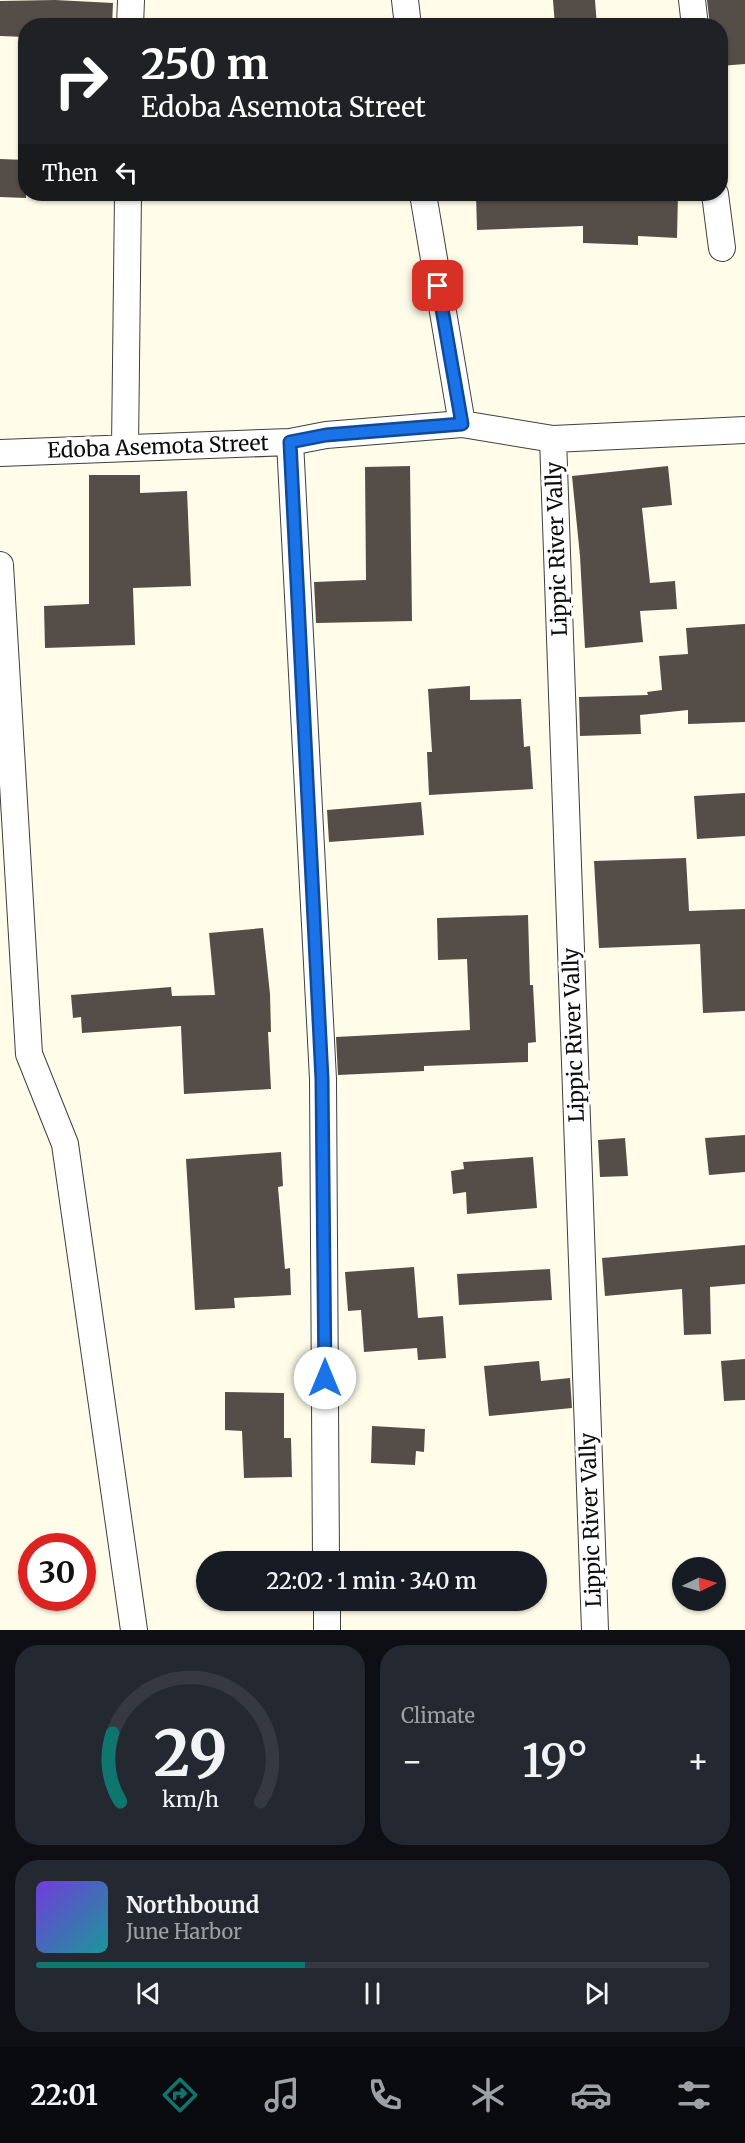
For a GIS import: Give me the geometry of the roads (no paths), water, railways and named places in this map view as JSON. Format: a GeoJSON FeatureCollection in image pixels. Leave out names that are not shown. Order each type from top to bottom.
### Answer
{"type":"FeatureCollection","features":[{"type":"Feature","properties":{"kind":"street"},"geometry":{"type":"LineString","coordinates":[[130,18],[131,0]]}},
{"type":"Feature","properties":{"kind":"street"},"geometry":{"type":"LineString","coordinates":[[405,0],[407,18]]}},
{"type":"Feature","properties":{"kind":"street"},"geometry":{"type":"LineString","coordinates":[[692,0],[694,18]]}},
{"type":"Feature","properties":{"kind":"street"},"geometry":{"type":"LineString","coordinates":[[125,448],[128,201]]}},
{"type":"Feature","properties":{"kind":"street"},"geometry":{"type":"LineString","coordinates":[[424,201],[462,424]]}},
{"type":"Feature","properties":{"kind":"street"},"geometry":{"type":"LineString","coordinates":[[716,201],[722,248]]}},
{"type":"Feature","properties":{"kind":"street","name":"Edoba Asemota Street"},"geometry":{"type":"LineString","coordinates":[[0,453],[290,442],[326,435],[462,424],[553,440],[745,430]]}},
{"type":"Feature","properties":{"kind":"street","name":"Lippic River Vally"},"geometry":{"type":"LineString","coordinates":[[553,440],[595,1630]]}},
{"type":"Feature","properties":{"kind":"street"},"geometry":{"type":"LineString","coordinates":[[290,442],[322,1079],[326,1551]]}},
{"type":"Feature","properties":{"kind":"street"},"geometry":{"type":"LineString","coordinates":[[0,564],[29,1054],[65,1144],[134,1630]]}},
{"type":"Feature","properties":{"kind":"street"},"geometry":{"type":"LineString","coordinates":[[327,1611],[327,1630]]}}]}
